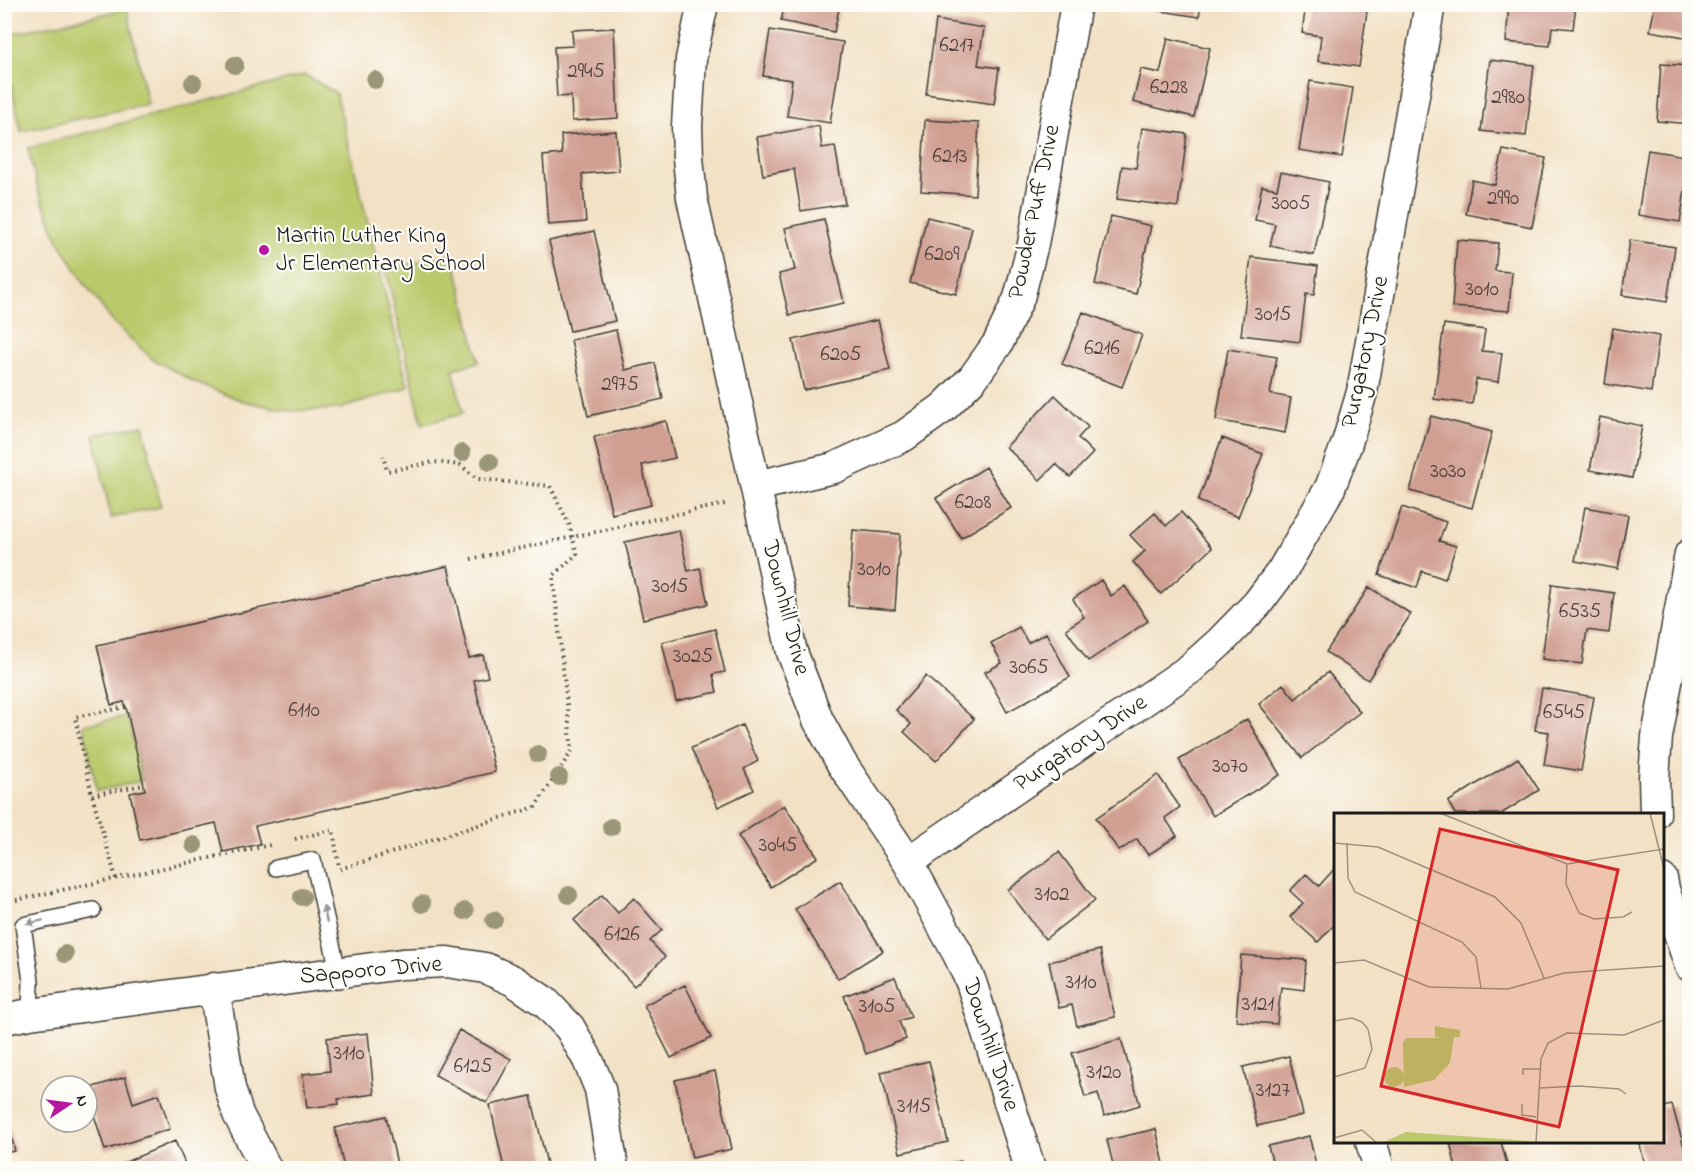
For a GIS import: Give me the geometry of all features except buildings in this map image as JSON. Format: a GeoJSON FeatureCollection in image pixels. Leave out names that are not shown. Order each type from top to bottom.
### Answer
{"type":"FeatureCollection","features":[{"type":"Feature","properties":{"kind":"street","name":"Downhill Drive"},"geometry":{"type":"LineString","coordinates":[[704,4],[691,59],[687,126],[692,198],[744,494],[792,652],[818,720],[842,764],[908,862],[971,982],[1030,1168]]}},
{"type":"Feature","properties":{"kind":"street","name":"Powder Puff Drive"},"geometry":{"type":"LineString","coordinates":[[744,494],[834,468],[904,436],[943,408],[973,378],[998,343],[1019,298],[1033,244],[1076,4]]}},
{"type":"Feature","properties":{"kind":"street","name":"Purgatory Drive"},"geometry":{"type":"LineString","coordinates":[[908,862],[1190,669],[1257,604],[1282,571],[1330,488],[1347,443],[1362,392],[1430,4]]}},
{"type":"Feature","properties":{"kind":"street"},"geometry":{"type":"LineString","coordinates":[[1655,813],[1654,777],[1657,737],[1689,554]]}},
{"type":"Feature","properties":{"kind":"street"},"geometry":{"type":"LineString","coordinates":[[1664,889],[1689,966]]}},
{"type":"Feature","properties":{"kind":"street","name":"Sapporo Drive"},"geometry":{"type":"LineString","coordinates":[[17,1016],[402,964],[447,962],[485,968],[514,981],[545,1002],[570,1028],[588,1060],[600,1089],[613,1168]]}},
{"type":"Feature","properties":{"kind":"street"},"geometry":{"type":"LineString","coordinates":[[214,988],[230,1088],[238,1114],[266,1168]]}},
{"type":"Feature","properties":{"kind":"street"},"geometry":{"type":"LineString","coordinates":[[1371,1143],[1379,1168]]}},
{"type":"Feature","properties":{"kind":"lane"},"geometry":{"type":"LineString","coordinates":[[276,868],[313,860],[338,971]]}},
{"type":"Feature","properties":{"kind":"lane"},"geometry":{"type":"LineString","coordinates":[[17,1016],[31,981],[23,925],[93,910]]}},
{"type":"Feature","properties":{"kind":"path"},"geometry":{"type":"LineString","coordinates":[[340,869],[535,807],[572,751],[552,576],[577,554],[569,524],[550,486],[478,479],[460,465],[434,462],[387,471],[383,456]]}},
{"type":"Feature","properties":{"kind":"path"},"geometry":{"type":"LineString","coordinates":[[471,559],[572,537],[744,494]]}},
{"type":"Feature","properties":{"kind":"path"},"geometry":{"type":"LineString","coordinates":[[116,878],[92,795],[75,717],[126,707]]}},
{"type":"Feature","properties":{"kind":"path"},"geometry":{"type":"LineString","coordinates":[[92,795],[143,785]]}},
{"type":"Feature","properties":{"kind":"path"},"geometry":{"type":"LineString","coordinates":[[16,900],[272,845]]}},
{"type":"Feature","properties":{"kind":"green space"},"geometry":{"type":"Polygon","coordinates":[[[127,9],[148,104],[21,131],[5,55],[5,35],[127,9]]]}},
{"type":"Feature","properties":{"kind":"green space"},"geometry":{"type":"Polygon","coordinates":[[[305,75],[336,93],[408,387],[340,409],[290,411],[243,401],[196,383],[152,359],[113,322],[85,284],[59,242],[38,190],[28,148],[305,75]]]}},
{"type":"Feature","properties":{"kind":"green space"},"geometry":{"type":"Polygon","coordinates":[[[453,254],[479,362],[453,369],[463,414],[422,424],[386,270],[453,254]]]}},
{"type":"Feature","properties":{"kind":"green space"},"geometry":{"type":"Polygon","coordinates":[[[143,425],[161,507],[111,518],[94,435],[143,425]]]}},
{"type":"Feature","properties":{"kind":"green space"},"geometry":{"type":"Polygon","coordinates":[[[128,716],[142,781],[97,791],[83,725],[128,716]]]}},
{"type":"Feature","properties":{"kind":"place","name":"Martin Luther King Jr Elementary School"},"geometry":{"type":"Point","coordinates":[264,250]}}]}
